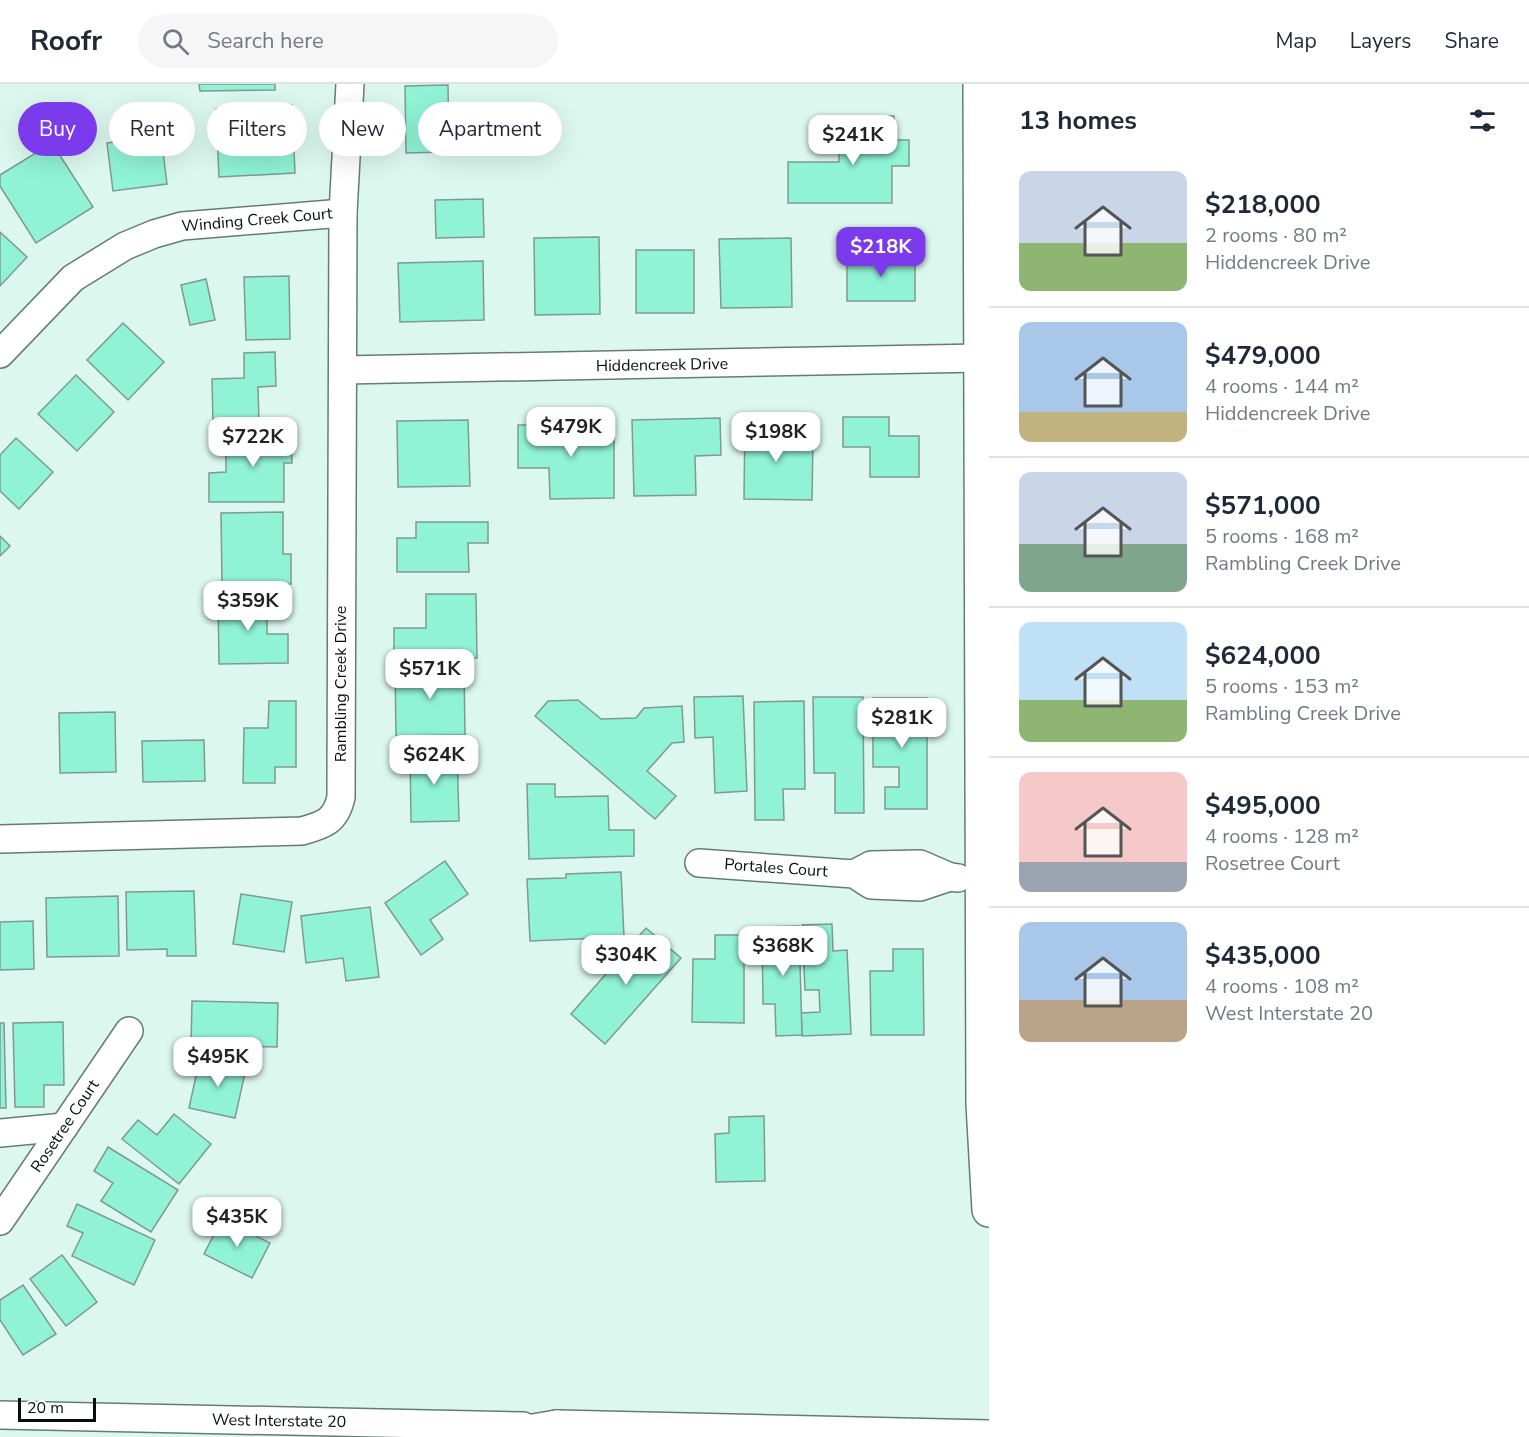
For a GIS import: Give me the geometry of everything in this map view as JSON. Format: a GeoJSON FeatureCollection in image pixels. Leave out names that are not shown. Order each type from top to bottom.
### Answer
{"type":"FeatureCollection","features":[{"type":"Feature","properties":{"kind":"main road"},"geometry":{"type":"LineString","coordinates":[[980,84],[985,213],[981,358],[986,880],[983,1104],[989,1210]]}},
{"type":"Feature","properties":{"kind":"main road"},"geometry":{"type":"LineString","coordinates":[[497,1437],[557,1427]]}},
{"type":"Feature","properties":{"kind":"main road","name":"West Interstate 20"},"geometry":{"type":"LineString","coordinates":[[557,1427],[989,1437]]}},
{"type":"Feature","properties":{"kind":"street","name":"Rambling Creek Drive"},"geometry":{"type":"LineString","coordinates":[[0,839],[302,831],[326,824],[339,808],[341,797],[344,213],[350,84]]}},
{"type":"Feature","properties":{"kind":"street","name":"Winding Creek Court"},"geometry":{"type":"LineString","coordinates":[[0,354],[73,278],[125,246],[154,234],[182,226],[344,213]]}},
{"type":"Feature","properties":{"kind":"street","name":"Hiddencreek Drive"},"geometry":{"type":"LineString","coordinates":[[343,370],[981,358]]}},
{"type":"Feature","properties":{"kind":"street","name":"Portales Court"},"geometry":{"type":"LineString","coordinates":[[699,862],[854,874],[871,865],[920,864],[950,877],[986,880]]}},
{"type":"Feature","properties":{"kind":"street","name":"Rosetree Court"},"geometry":{"type":"LineString","coordinates":[[0,1221],[129,1031]]}},
{"type":"Feature","properties":{"kind":"street"},"geometry":{"type":"LineString","coordinates":[[0,1133],[64,1127]]}},
{"type":"Feature","properties":{"kind":"street","name":"West Interstate 20"},"geometry":{"type":"LineString","coordinates":[[0,1415],[557,1427]]}},
{"type":"Feature","properties":{"kind":"building"},"geometry":{"type":"Polygon","coordinates":[[[199,84],[275,84],[275,90],[200,91],[199,84]]]}},
{"type":"Feature","properties":{"kind":"building"},"geometry":{"type":"Polygon","coordinates":[[[448,85],[448,102],[418,102],[418,153],[406,153],[405,86],[448,85]]]}},
{"type":"Feature","properties":{"kind":"building"},"geometry":{"type":"Polygon","coordinates":[[[839,116],[894,116],[894,140],[909,140],[909,166],[892,166],[892,203],[788,203],[788,162],[839,162],[839,116]]]}},
{"type":"Feature","properties":{"kind":"building"},"geometry":{"type":"Polygon","coordinates":[[[107,143],[109,143],[109,156],[164,156],[167,184],[113,191],[107,143]]]}},
{"type":"Feature","properties":{"kind":"building"},"geometry":{"type":"Polygon","coordinates":[[[31,156],[60,156],[93,207],[36,243],[0,186],[0,175],[31,156]]]}},
{"type":"Feature","properties":{"kind":"building"},"geometry":{"type":"Polygon","coordinates":[[[218,156],[294,156],[295,173],[219,177],[218,156]]]}},
{"type":"Feature","properties":{"kind":"building"},"geometry":{"type":"Polygon","coordinates":[[[483,199],[484,237],[436,238],[435,200],[483,199]]]}},
{"type":"Feature","properties":{"kind":"building"},"geometry":{"type":"Polygon","coordinates":[[[0,232],[27,257],[0,286],[0,232]]]}},
{"type":"Feature","properties":{"kind":"building"},"geometry":{"type":"Polygon","coordinates":[[[599,237],[600,314],[535,315],[534,238],[599,237]]]}},
{"type":"Feature","properties":{"kind":"building"},"geometry":{"type":"Polygon","coordinates":[[[791,238],[792,307],[721,308],[719,239],[791,238]]]}},
{"type":"Feature","properties":{"kind":"building"},"geometry":{"type":"Polygon","coordinates":[[[636,250],[694,250],[694,313],[636,313],[636,250]]]}},
{"type":"Feature","properties":{"kind":"building"},"geometry":{"type":"Polygon","coordinates":[[[915,254],[915,301],[847,301],[847,255],[915,254]]]}},
{"type":"Feature","properties":{"kind":"building"},"geometry":{"type":"Polygon","coordinates":[[[483,261],[484,320],[400,322],[398,263],[483,261]]]}},
{"type":"Feature","properties":{"kind":"building"},"geometry":{"type":"Polygon","coordinates":[[[289,276],[290,339],[246,340],[244,277],[289,276]]]}},
{"type":"Feature","properties":{"kind":"building"},"geometry":{"type":"Polygon","coordinates":[[[206,279],[215,320],[190,325],[181,285],[206,279]]]}},
{"type":"Feature","properties":{"kind":"building"},"geometry":{"type":"Polygon","coordinates":[[[123,323],[164,362],[128,400],[87,360],[123,323]]]}},
{"type":"Feature","properties":{"kind":"building"},"geometry":{"type":"Polygon","coordinates":[[[275,352],[276,386],[258,387],[259,423],[213,424],[212,379],[244,378],[244,353],[275,352]]]}},
{"type":"Feature","properties":{"kind":"building"},"geometry":{"type":"Polygon","coordinates":[[[76,375],[114,412],[77,451],[38,414],[76,375]]]}},
{"type":"Feature","properties":{"kind":"building"},"geometry":{"type":"Polygon","coordinates":[[[745,415],[774,416],[774,435],[813,436],[812,500],[744,499],[745,415]]]}},
{"type":"Feature","properties":{"kind":"building"},"geometry":{"type":"Polygon","coordinates":[[[843,417],[889,417],[889,436],[919,436],[919,477],[870,477],[870,447],[843,447],[843,417]]]}},
{"type":"Feature","properties":{"kind":"building"},"geometry":{"type":"Polygon","coordinates":[[[720,418],[721,455],[695,456],[696,495],[634,496],[632,420],[720,418]]]}},
{"type":"Feature","properties":{"kind":"building"},"geometry":{"type":"Polygon","coordinates":[[[468,420],[470,486],[398,487],[397,421],[468,420]]]}},
{"type":"Feature","properties":{"kind":"building"},"geometry":{"type":"Polygon","coordinates":[[[518,425],[614,425],[614,498],[550,499],[549,468],[518,468],[518,425]]]}},
{"type":"Feature","properties":{"kind":"building"},"geometry":{"type":"Polygon","coordinates":[[[226,432],[291,432],[292,463],[284,463],[284,502],[209,502],[209,473],[226,472],[226,432]]]}},
{"type":"Feature","properties":{"kind":"building"},"geometry":{"type":"Polygon","coordinates":[[[16,438],[53,472],[19,509],[0,491],[0,455],[16,438]]]}},
{"type":"Feature","properties":{"kind":"building"},"geometry":{"type":"Polygon","coordinates":[[[283,512],[283,554],[291,554],[291,584],[222,585],[221,513],[283,512]]]}},
{"type":"Feature","properties":{"kind":"building"},"geometry":{"type":"Polygon","coordinates":[[[416,522],[488,522],[488,543],[468,543],[469,572],[397,572],[397,538],[416,538],[416,522]]]}},
{"type":"Feature","properties":{"kind":"building"},"geometry":{"type":"Polygon","coordinates":[[[0,536],[10,546],[0,556],[0,536]]]}},
{"type":"Feature","properties":{"kind":"building"},"geometry":{"type":"Polygon","coordinates":[[[267,594],[267,634],[288,634],[288,663],[219,664],[218,595],[267,594]]]}},
{"type":"Feature","properties":{"kind":"building"},"geometry":{"type":"Polygon","coordinates":[[[426,594],[476,594],[477,658],[394,659],[394,628],[426,628],[426,594]]]}},
{"type":"Feature","properties":{"kind":"building"},"geometry":{"type":"Polygon","coordinates":[[[464,665],[465,735],[396,736],[395,666],[464,665]]]}},
{"type":"Feature","properties":{"kind":"building"},"geometry":{"type":"Polygon","coordinates":[[[743,696],[747,791],[715,793],[713,737],[695,738],[694,697],[743,696]]]}},
{"type":"Feature","properties":{"kind":"building"},"geometry":{"type":"Polygon","coordinates":[[[813,697],[863,697],[864,813],[835,813],[835,773],[814,773],[813,697]]]}},
{"type":"Feature","properties":{"kind":"building"},"geometry":{"type":"Polygon","coordinates":[[[873,698],[927,698],[927,809],[885,809],[885,787],[899,787],[899,767],[873,767],[873,698]]]}},
{"type":"Feature","properties":{"kind":"building"},"geometry":{"type":"Polygon","coordinates":[[[578,700],[601,719],[636,718],[644,708],[682,706],[684,742],[672,743],[647,771],[676,796],[655,819],[535,716],[548,701],[578,700]]]}},
{"type":"Feature","properties":{"kind":"building"},"geometry":{"type":"Polygon","coordinates":[[[269,701],[296,701],[296,767],[275,767],[275,783],[243,783],[244,728],[268,728],[269,701]]]}},
{"type":"Feature","properties":{"kind":"building"},"geometry":{"type":"Polygon","coordinates":[[[804,701],[805,789],[783,789],[784,820],[755,820],[754,702],[804,701]]]}},
{"type":"Feature","properties":{"kind":"building"},"geometry":{"type":"Polygon","coordinates":[[[115,712],[116,772],[60,773],[59,713],[115,712]]]}},
{"type":"Feature","properties":{"kind":"building"},"geometry":{"type":"Polygon","coordinates":[[[204,740],[205,781],[143,782],[142,741],[204,740]]]}},
{"type":"Feature","properties":{"kind":"building"},"geometry":{"type":"Polygon","coordinates":[[[457,750],[459,821],[411,822],[410,751],[457,750]]]}},
{"type":"Feature","properties":{"kind":"building"},"geometry":{"type":"Polygon","coordinates":[[[527,784],[555,784],[555,797],[608,796],[609,830],[634,830],[634,856],[529,859],[527,784]]]}},
{"type":"Feature","properties":{"kind":"building"},"geometry":{"type":"Polygon","coordinates":[[[445,861],[468,894],[430,920],[443,939],[421,955],[385,903],[445,861]]]}},
{"type":"Feature","properties":{"kind":"building"},"geometry":{"type":"Polygon","coordinates":[[[621,872],[624,937],[530,941],[527,879],[566,878],[566,874],[621,872]]]}},
{"type":"Feature","properties":{"kind":"building"},"geometry":{"type":"Polygon","coordinates":[[[194,891],[196,956],[167,956],[167,949],[127,950],[126,892],[194,891]]]}},
{"type":"Feature","properties":{"kind":"building"},"geometry":{"type":"Polygon","coordinates":[[[241,894],[292,902],[284,952],[233,944],[241,894]]]}},
{"type":"Feature","properties":{"kind":"building"},"geometry":{"type":"Polygon","coordinates":[[[118,896],[119,956],[47,957],[46,898],[118,896]]]}},
{"type":"Feature","properties":{"kind":"building"},"geometry":{"type":"Polygon","coordinates":[[[370,907],[379,977],[346,981],[343,958],[306,963],[301,916],[370,907]]]}},
{"type":"Feature","properties":{"kind":"building"},"geometry":{"type":"Polygon","coordinates":[[[33,921],[34,969],[0,970],[0,922],[33,921]]]}},
{"type":"Feature","properties":{"kind":"building"},"geometry":{"type":"Polygon","coordinates":[[[832,924],[833,951],[847,950],[851,1034],[802,1036],[801,1013],[820,1012],[819,990],[805,990],[802,925],[832,924]]]}},
{"type":"Feature","properties":{"kind":"building"},"geometry":{"type":"Polygon","coordinates":[[[799,926],[802,1035],[776,1036],[775,1004],[763,1004],[762,927],[799,926]]]}},
{"type":"Feature","properties":{"kind":"building"},"geometry":{"type":"Polygon","coordinates":[[[646,928],[681,958],[605,1044],[571,1014],[646,928]]]}},
{"type":"Feature","properties":{"kind":"building"},"geometry":{"type":"Polygon","coordinates":[[[715,935],[744,935],[744,1023],[692,1022],[693,959],[715,959],[715,935]]]}},
{"type":"Feature","properties":{"kind":"building"},"geometry":{"type":"Polygon","coordinates":[[[893,949],[923,949],[924,1035],[871,1035],[870,971],[893,971],[893,949]]]}},
{"type":"Feature","properties":{"kind":"building"},"geometry":{"type":"Polygon","coordinates":[[[192,1001],[278,1003],[277,1047],[191,1045],[192,1001]]]}},
{"type":"Feature","properties":{"kind":"building"},"geometry":{"type":"Polygon","coordinates":[[[63,1022],[64,1085],[44,1085],[44,1107],[15,1107],[13,1023],[63,1022]]]}},
{"type":"Feature","properties":{"kind":"building"},"geometry":{"type":"Polygon","coordinates":[[[0,1023],[4,1023],[6,1108],[0,1108],[0,1023]]]}},
{"type":"Feature","properties":{"kind":"building"},"geometry":{"type":"Polygon","coordinates":[[[200,1058],[246,1068],[235,1118],[189,1108],[200,1058]]]}},
{"type":"Feature","properties":{"kind":"building"},"geometry":{"type":"Polygon","coordinates":[[[174,1114],[211,1144],[179,1184],[122,1139],[138,1120],[157,1135],[174,1114]]]}},
{"type":"Feature","properties":{"kind":"building"},"geometry":{"type":"Polygon","coordinates":[[[764,1116],[765,1181],[716,1182],[715,1134],[729,1133],[729,1117],[764,1116]]]}},
{"type":"Feature","properties":{"kind":"building"},"geometry":{"type":"Polygon","coordinates":[[[108,1147],[178,1190],[151,1232],[101,1201],[113,1183],[94,1171],[108,1147]]]}},
{"type":"Feature","properties":{"kind":"building"},"geometry":{"type":"Polygon","coordinates":[[[77,1204],[155,1240],[134,1285],[72,1256],[83,1233],[67,1226],[77,1204]]]}},
{"type":"Feature","properties":{"kind":"building"},"geometry":{"type":"Polygon","coordinates":[[[222,1219],[270,1243],[252,1278],[204,1254],[222,1219]]]}},
{"type":"Feature","properties":{"kind":"building"},"geometry":{"type":"Polygon","coordinates":[[[62,1255],[97,1302],[66,1326],[30,1279],[62,1255]]]}},
{"type":"Feature","properties":{"kind":"building"},"geometry":{"type":"Polygon","coordinates":[[[23,1285],[56,1334],[23,1355],[0,1320],[0,1300],[23,1285]]]}}]}
